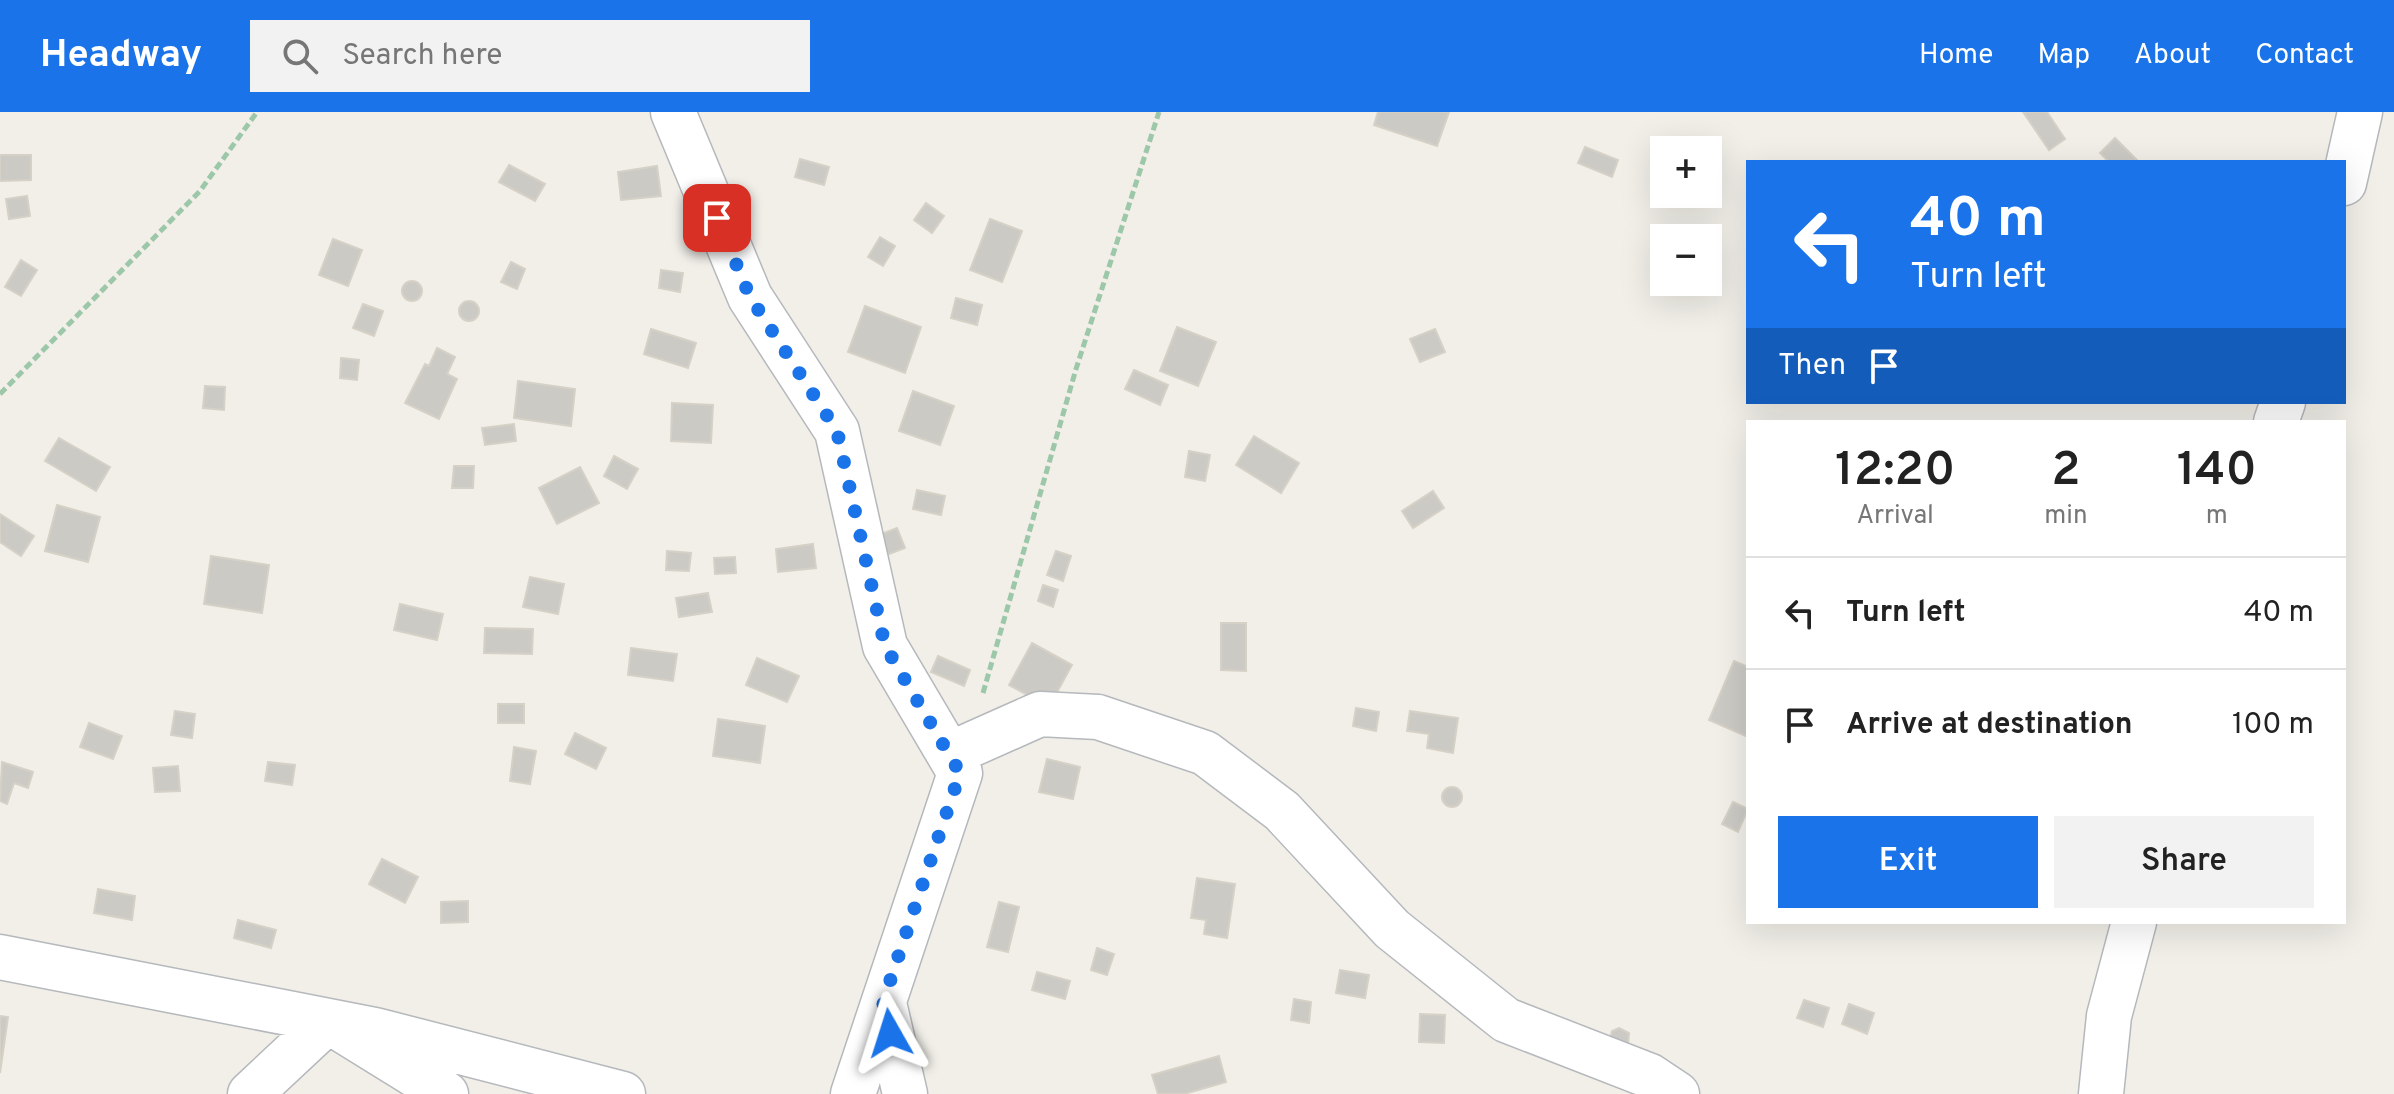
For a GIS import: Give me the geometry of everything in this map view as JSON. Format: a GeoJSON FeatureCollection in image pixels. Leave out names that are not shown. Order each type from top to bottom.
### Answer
{"type":"FeatureCollection","features":[{"type":"Feature","properties":{"kind":"street"},"geometry":{"type":"LineString","coordinates":[[673,112],[750,297],[837,431],[885,646],[960,773],[853,1094]]}},
{"type":"Feature","properties":{"kind":"street"},"geometry":{"type":"LineString","coordinates":[[2346,174],[2360,112]]}},
{"type":"Feature","properties":{"kind":"street"},"geometry":{"type":"LineString","coordinates":[[968,746],[1040,714],[1098,717],[1205,753],[1282,811],[1392,929],[1506,1020],[1650,1076],[1677,1094]]}},
{"type":"Feature","properties":{"kind":"street"},"geometry":{"type":"LineString","coordinates":[[2101,1094],[2109,1016],[2133,924]]}},
{"type":"Feature","properties":{"kind":"street"},"geometry":{"type":"LineString","coordinates":[[0,957],[328,1021],[623,1094]]}},
{"type":"Feature","properties":{"kind":"street"},"geometry":{"type":"LineString","coordinates":[[883,1002],[905,1094]]}},
{"type":"Feature","properties":{"kind":"street"},"geometry":{"type":"LineString","coordinates":[[250,1094],[328,1021]]}},
{"type":"Feature","properties":{"kind":"street"},"geometry":{"type":"LineString","coordinates":[[328,1021],[446,1094]]}},
{"type":"Feature","properties":{"kind":"path"},"geometry":{"type":"LineString","coordinates":[[0,394],[200,191],[257,112]]}},
{"type":"Feature","properties":{"kind":"path"},"geometry":{"type":"LineString","coordinates":[[968,746],[1076,369],[1159,112]]}},
{"type":"Feature","properties":{"kind":"building"},"geometry":{"type":"Polygon","coordinates":[[[1378,112],[1449,112],[1437,146],[1374,125],[1378,112]]]}},
{"type":"Feature","properties":{"kind":"building"},"geometry":{"type":"Polygon","coordinates":[[[2023,112],[2047,112],[2065,139],[2049,150],[2023,112]]]}},
{"type":"Feature","properties":{"kind":"building"},"geometry":{"type":"Polygon","coordinates":[[[2115,138],[2137,160],[2107,160],[2100,153],[2115,138]]]}},
{"type":"Feature","properties":{"kind":"building"},"geometry":{"type":"Polygon","coordinates":[[[1585,147],[1618,160],[1612,177],[1578,163],[1585,147]]]}},
{"type":"Feature","properties":{"kind":"building"},"geometry":{"type":"Polygon","coordinates":[[[0,155],[31,155],[31,180],[0,181],[0,155]]]}},
{"type":"Feature","properties":{"kind":"building"},"geometry":{"type":"Polygon","coordinates":[[[800,159],[829,167],[824,185],[795,177],[800,159]]]}},
{"type":"Feature","properties":{"kind":"building"},"geometry":{"type":"Polygon","coordinates":[[[509,165],[545,184],[535,201],[499,182],[509,165]]]}},
{"type":"Feature","properties":{"kind":"building"},"geometry":{"type":"Polygon","coordinates":[[[657,166],[661,196],[621,200],[618,172],[657,166]]]}},
{"type":"Feature","properties":{"kind":"building"},"geometry":{"type":"Polygon","coordinates":[[[27,196],[30,216],[9,219],[6,199],[27,196]]]}},
{"type":"Feature","properties":{"kind":"building"},"geometry":{"type":"Polygon","coordinates":[[[926,203],[944,216],[932,233],[914,220],[926,203]]]}},
{"type":"Feature","properties":{"kind":"building"},"geometry":{"type":"Polygon","coordinates":[[[990,219],[1022,231],[1002,282],[970,270],[990,219]]]}},
{"type":"Feature","properties":{"kind":"building"},"geometry":{"type":"Polygon","coordinates":[[[880,237],[895,246],[883,266],[868,257],[880,237]]]}},
{"type":"Feature","properties":{"kind":"building"},"geometry":{"type":"Polygon","coordinates":[[[333,239],[362,250],[348,286],[319,275],[333,239]]]}},
{"type":"Feature","properties":{"kind":"building"},"geometry":{"type":"Polygon","coordinates":[[[21,260],[37,270],[21,296],[5,287],[21,260]]]}},
{"type":"Feature","properties":{"kind":"building"},"geometry":{"type":"Polygon","coordinates":[[[511,262],[525,269],[517,289],[501,282],[511,262]]]}},
{"type":"Feature","properties":{"kind":"building"},"geometry":{"type":"Polygon","coordinates":[[[661,270],[683,273],[680,292],[659,288],[661,270]]]}},
{"type":"Feature","properties":{"kind":"building"},"geometry":{"type":"Polygon","coordinates":[[[408,281],[416,281],[422,291],[416,301],[408,301],[402,295],[402,287],[408,281]]]}},
{"type":"Feature","properties":{"kind":"building"},"geometry":{"type":"Polygon","coordinates":[[[956,298],[982,305],[977,325],[951,318],[956,298]]]}},
{"type":"Feature","properties":{"kind":"building"},"geometry":{"type":"Polygon","coordinates":[[[469,301],[476,304],[479,311],[476,318],[469,321],[462,318],[459,311],[462,304],[469,301]]]}},
{"type":"Feature","properties":{"kind":"building"},"geometry":{"type":"Polygon","coordinates":[[[363,304],[383,311],[374,336],[353,328],[363,304]]]}},
{"type":"Feature","properties":{"kind":"building"},"geometry":{"type":"Polygon","coordinates":[[[865,306],[921,327],[905,373],[848,352],[865,306]]]}},
{"type":"Feature","properties":{"kind":"building"},"geometry":{"type":"Polygon","coordinates":[[[1177,327],[1216,342],[1198,386],[1160,371],[1177,327]]]}},
{"type":"Feature","properties":{"kind":"building"},"geometry":{"type":"Polygon","coordinates":[[[651,329],[696,343],[688,368],[644,354],[651,329]]]}},
{"type":"Feature","properties":{"kind":"building"},"geometry":{"type":"Polygon","coordinates":[[[1435,329],[1445,352],[1420,362],[1410,339],[1435,329]]]}},
{"type":"Feature","properties":{"kind":"building"},"geometry":{"type":"Polygon","coordinates":[[[437,348],[455,357],[447,374],[457,379],[439,419],[405,403],[437,348]]]}},
{"type":"Feature","properties":{"kind":"building"},"geometry":{"type":"Polygon","coordinates":[[[341,358],[359,360],[357,380],[340,378],[341,358]]]}},
{"type":"Feature","properties":{"kind":"building"},"geometry":{"type":"Polygon","coordinates":[[[1134,370],[1168,385],[1160,405],[1125,389],[1134,370]]]}},
{"type":"Feature","properties":{"kind":"building"},"geometry":{"type":"Polygon","coordinates":[[[518,381],[575,389],[571,426],[514,418],[518,381]]]}},
{"type":"Feature","properties":{"kind":"building"},"geometry":{"type":"Polygon","coordinates":[[[205,386],[225,387],[224,410],[203,408],[205,386]]]}},
{"type":"Feature","properties":{"kind":"building"},"geometry":{"type":"Polygon","coordinates":[[[913,391],[954,406],[940,445],[899,431],[913,391]]]}},
{"type":"Feature","properties":{"kind":"building"},"geometry":{"type":"Polygon","coordinates":[[[672,403],[713,405],[711,443],[671,441],[672,403]]]}},
{"type":"Feature","properties":{"kind":"building"},"geometry":{"type":"Polygon","coordinates":[[[514,424],[516,441],[485,445],[482,428],[514,424]]]}},
{"type":"Feature","properties":{"kind":"building"},"geometry":{"type":"Polygon","coordinates":[[[1254,436],[1299,463],[1281,493],[1236,465],[1254,436]]]}},
{"type":"Feature","properties":{"kind":"building"},"geometry":{"type":"Polygon","coordinates":[[[59,438],[110,467],[96,491],[45,461],[59,438]]]}},
{"type":"Feature","properties":{"kind":"building"},"geometry":{"type":"Polygon","coordinates":[[[1189,451],[1210,455],[1205,481],[1185,477],[1189,451]]]}},
{"type":"Feature","properties":{"kind":"building"},"geometry":{"type":"Polygon","coordinates":[[[614,456],[638,469],[627,489],[604,476],[614,456]]]}},
{"type":"Feature","properties":{"kind":"building"},"geometry":{"type":"Polygon","coordinates":[[[454,466],[474,466],[473,488],[452,488],[454,466]]]}},
{"type":"Feature","properties":{"kind":"building"},"geometry":{"type":"Polygon","coordinates":[[[580,467],[599,503],[557,524],[539,488],[580,467]]]}},
{"type":"Feature","properties":{"kind":"building"},"geometry":{"type":"Polygon","coordinates":[[[917,490],[945,496],[941,515],[913,509],[917,490]]]}},
{"type":"Feature","properties":{"kind":"building"},"geometry":{"type":"Polygon","coordinates":[[[1433,491],[1444,508],[1413,528],[1402,511],[1433,491]]]}},
{"type":"Feature","properties":{"kind":"building"},"geometry":{"type":"Polygon","coordinates":[[[57,505],[100,517],[88,562],[45,551],[57,505]]]}},
{"type":"Feature","properties":{"kind":"building"},"geometry":{"type":"Polygon","coordinates":[[[0,514],[34,536],[21,556],[0,542],[0,514]]]}},
{"type":"Feature","properties":{"kind":"building"},"geometry":{"type":"Polygon","coordinates":[[[897,528],[905,548],[884,556],[876,536],[897,528]]]}},
{"type":"Feature","properties":{"kind":"building"},"geometry":{"type":"Polygon","coordinates":[[[813,544],[816,568],[778,572],[776,549],[813,544]]]}},
{"type":"Feature","properties":{"kind":"building"},"geometry":{"type":"Polygon","coordinates":[[[667,551],[691,553],[689,571],[666,570],[667,551]]]}},
{"type":"Feature","properties":{"kind":"building"},"geometry":{"type":"Polygon","coordinates":[[[1056,551],[1071,556],[1063,581],[1047,575],[1056,551]]]}},
{"type":"Feature","properties":{"kind":"building"},"geometry":{"type":"Polygon","coordinates":[[[211,556],[269,565],[262,613],[204,604],[211,556]]]}},
{"type":"Feature","properties":{"kind":"building"},"geometry":{"type":"Polygon","coordinates":[[[735,557],[736,573],[715,574],[714,558],[735,557]]]}},
{"type":"Feature","properties":{"kind":"building"},"geometry":{"type":"Polygon","coordinates":[[[530,577],[564,584],[558,614],[523,607],[530,577]]]}},
{"type":"Feature","properties":{"kind":"building"},"geometry":{"type":"Polygon","coordinates":[[[1043,585],[1058,590],[1053,607],[1038,601],[1043,585]]]}},
{"type":"Feature","properties":{"kind":"building"},"geometry":{"type":"Polygon","coordinates":[[[708,593],[712,612],[679,617],[676,598],[708,593]]]}},
{"type":"Feature","properties":{"kind":"building"},"geometry":{"type":"Polygon","coordinates":[[[400,604],[443,614],[437,640],[394,630],[400,604]]]}},
{"type":"Feature","properties":{"kind":"building"},"geometry":{"type":"Polygon","coordinates":[[[1221,623],[1246,623],[1246,671],[1221,670],[1221,623]]]}},
{"type":"Feature","properties":{"kind":"building"},"geometry":{"type":"Polygon","coordinates":[[[485,628],[533,629],[532,654],[484,653],[485,628]]]}},
{"type":"Feature","properties":{"kind":"building"},"geometry":{"type":"Polygon","coordinates":[[[1032,643],[1072,665],[1049,707],[1009,685],[1032,643]]]}},
{"type":"Feature","properties":{"kind":"building"},"geometry":{"type":"Polygon","coordinates":[[[631,648],[677,654],[673,681],[628,675],[631,648]]]}},
{"type":"Feature","properties":{"kind":"building"},"geometry":{"type":"Polygon","coordinates":[[[938,656],[970,670],[964,686],[931,672],[938,656]]]}},
{"type":"Feature","properties":{"kind":"building"},"geometry":{"type":"Polygon","coordinates":[[[757,658],[799,676],[787,702],[746,685],[757,658]]]}},
{"type":"Feature","properties":{"kind":"building"},"geometry":{"type":"Polygon","coordinates":[[[1734,661],[1746,666],[1746,736],[1709,720],[1734,661]]]}},
{"type":"Feature","properties":{"kind":"building"},"geometry":{"type":"Polygon","coordinates":[[[498,704],[524,704],[524,723],[498,723],[498,704]]]}},
{"type":"Feature","properties":{"kind":"building"},"geometry":{"type":"Polygon","coordinates":[[[1356,708],[1379,712],[1376,731],[1353,726],[1356,708]]]}},
{"type":"Feature","properties":{"kind":"building"},"geometry":{"type":"Polygon","coordinates":[[[175,711],[195,714],[192,738],[171,735],[175,711]]]}},
{"type":"Feature","properties":{"kind":"building"},"geometry":{"type":"Polygon","coordinates":[[[1410,711],[1458,718],[1453,753],[1427,748],[1429,734],[1407,731],[1410,711]]]}},
{"type":"Feature","properties":{"kind":"building"},"geometry":{"type":"Polygon","coordinates":[[[718,719],[765,726],[760,763],[713,756],[718,719]]]}},
{"type":"Feature","properties":{"kind":"building"},"geometry":{"type":"Polygon","coordinates":[[[89,723],[122,736],[113,759],[80,747],[89,723]]]}},
{"type":"Feature","properties":{"kind":"building"},"geometry":{"type":"Polygon","coordinates":[[[575,733],[606,748],[596,769],[565,754],[575,733]]]}},
{"type":"Feature","properties":{"kind":"building"},"geometry":{"type":"Polygon","coordinates":[[[514,747],[536,751],[530,784],[510,781],[514,747]]]}},
{"type":"Feature","properties":{"kind":"building"},"geometry":{"type":"Polygon","coordinates":[[[1047,759],[1080,767],[1073,799],[1039,792],[1047,759]]]}},
{"type":"Feature","properties":{"kind":"building"},"geometry":{"type":"Polygon","coordinates":[[[2,762],[33,772],[28,788],[14,783],[7,804],[0,801],[2,762]]]}},
{"type":"Feature","properties":{"kind":"building"},"geometry":{"type":"Polygon","coordinates":[[[268,762],[295,765],[292,785],[265,781],[268,762]]]}},
{"type":"Feature","properties":{"kind":"building"},"geometry":{"type":"Polygon","coordinates":[[[178,766],[180,791],[155,792],[153,768],[178,766]]]}},
{"type":"Feature","properties":{"kind":"building"},"geometry":{"type":"Polygon","coordinates":[[[1448,787],[1456,787],[1462,797],[1456,807],[1448,807],[1442,801],[1442,793],[1448,787]]]}},
{"type":"Feature","properties":{"kind":"building"},"geometry":{"type":"Polygon","coordinates":[[[1733,802],[1746,808],[1738,832],[1722,824],[1733,802]]]}},
{"type":"Feature","properties":{"kind":"building"},"geometry":{"type":"Polygon","coordinates":[[[382,859],[418,877],[405,903],[369,884],[382,859]]]}},
{"type":"Feature","properties":{"kind":"building"},"geometry":{"type":"Polygon","coordinates":[[[1197,878],[1235,884],[1227,938],[1204,934],[1206,920],[1191,918],[1197,878]]]}},
{"type":"Feature","properties":{"kind":"building"},"geometry":{"type":"Polygon","coordinates":[[[98,889],[135,896],[132,920],[94,913],[98,889]]]}},
{"type":"Feature","properties":{"kind":"building"},"geometry":{"type":"Polygon","coordinates":[[[468,901],[468,922],[441,923],[441,902],[468,901]]]}},
{"type":"Feature","properties":{"kind":"building"},"geometry":{"type":"Polygon","coordinates":[[[999,902],[1019,907],[1008,952],[987,947],[999,902]]]}},
{"type":"Feature","properties":{"kind":"building"},"geometry":{"type":"Polygon","coordinates":[[[238,920],[276,930],[271,948],[234,938],[238,920]]]}},
{"type":"Feature","properties":{"kind":"building"},"geometry":{"type":"Polygon","coordinates":[[[1097,948],[1114,954],[1107,975],[1091,970],[1097,948]]]}},
{"type":"Feature","properties":{"kind":"building"},"geometry":{"type":"Polygon","coordinates":[[[1340,970],[1369,975],[1365,998],[1336,993],[1340,970]]]}},
{"type":"Feature","properties":{"kind":"building"},"geometry":{"type":"Polygon","coordinates":[[[1037,972],[1070,981],[1065,999],[1032,990],[1037,972]]]}},
{"type":"Feature","properties":{"kind":"building"},"geometry":{"type":"Polygon","coordinates":[[[1294,999],[1311,1002],[1309,1023],[1291,1020],[1294,999]]]}},
{"type":"Feature","properties":{"kind":"building"},"geometry":{"type":"Polygon","coordinates":[[[1804,1000],[1829,1008],[1823,1027],[1797,1018],[1804,1000]]]}},
{"type":"Feature","properties":{"kind":"building"},"geometry":{"type":"Polygon","coordinates":[[[1849,1004],[1874,1013],[1867,1034],[1842,1024],[1849,1004]]]}},
{"type":"Feature","properties":{"kind":"building"},"geometry":{"type":"Polygon","coordinates":[[[1420,1014],[1445,1015],[1444,1043],[1419,1042],[1420,1014]]]}},
{"type":"Feature","properties":{"kind":"building"},"geometry":{"type":"Polygon","coordinates":[[[0,1016],[8,1017],[0,1073],[0,1016]]]}},
{"type":"Feature","properties":{"kind":"building"},"geometry":{"type":"Polygon","coordinates":[[[1619,1028],[1629,1033],[1628,1045],[1610,1039],[1612,1031],[1619,1028]]]}},
{"type":"Feature","properties":{"kind":"building"},"geometry":{"type":"Polygon","coordinates":[[[1219,1056],[1226,1082],[1184,1094],[1158,1094],[1152,1075],[1219,1056]]]}},
{"type":"Feature","properties":{"kind":"route"},"geometry":{"type":"LineString","coordinates":[[717,218],[750,297],[837,431],[885,646],[960,773],[883,1002],[890,1033]]}}]}
